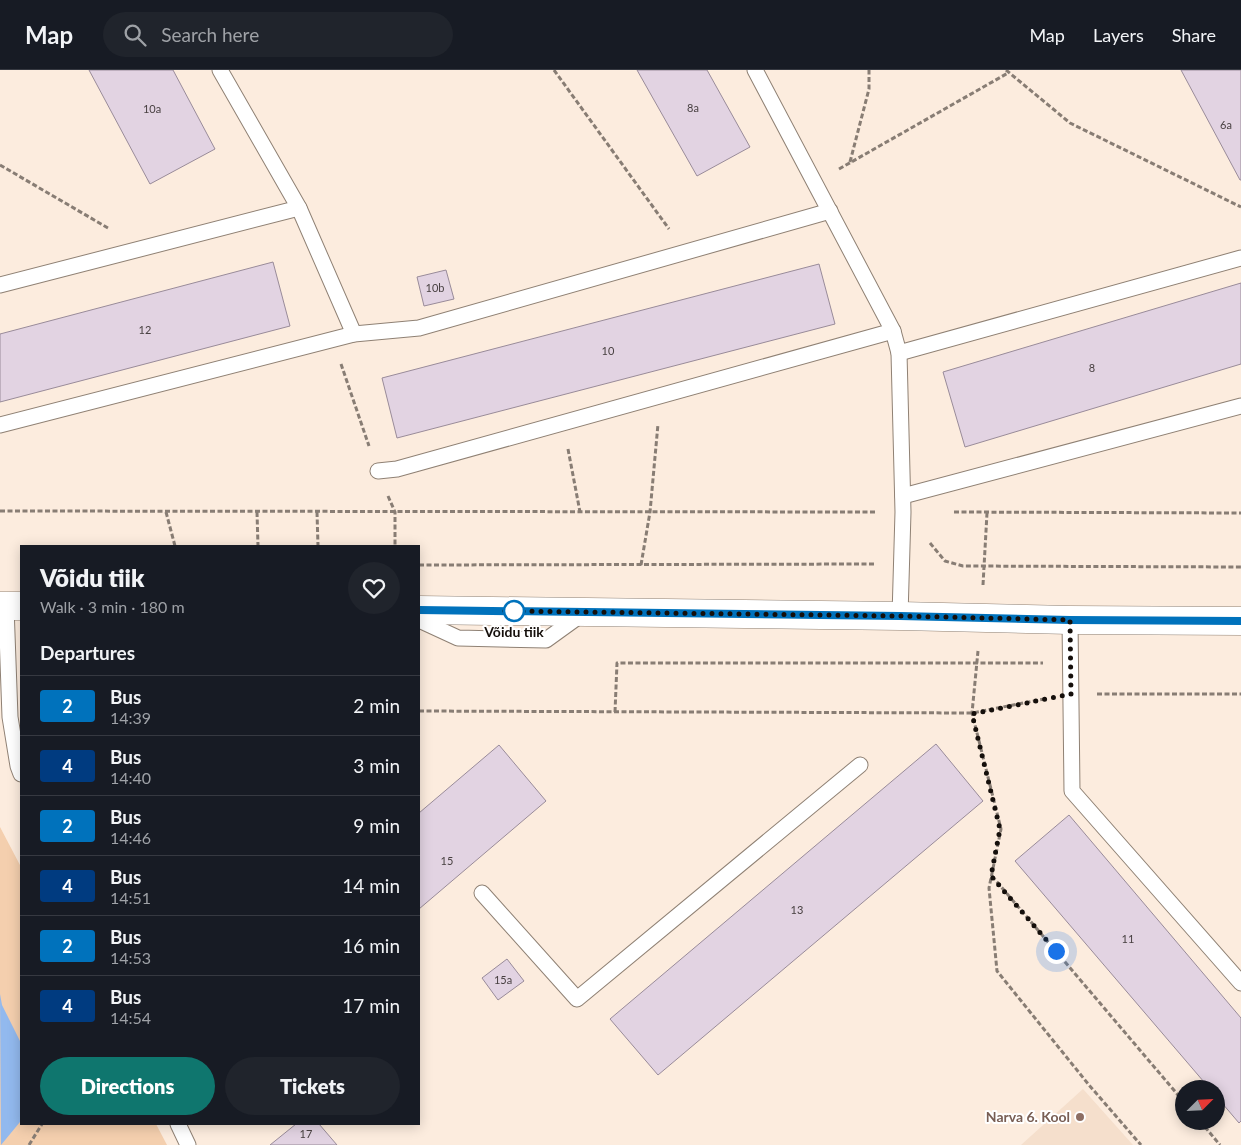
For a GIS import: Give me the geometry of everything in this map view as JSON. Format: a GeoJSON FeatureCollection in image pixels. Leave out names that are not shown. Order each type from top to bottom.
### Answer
{"type":"FeatureCollection","features":[{"type":"Feature","properties":{"kind":"street"},"geometry":{"type":"LineString","coordinates":[[420,610],[1241,621]]}},
{"type":"Feature","properties":{"kind":"lane"},"geometry":{"type":"LineString","coordinates":[[220,70],[298,208],[354,334]]}},
{"type":"Feature","properties":{"kind":"lane"},"geometry":{"type":"LineString","coordinates":[[755,70],[893,331],[899,353],[903,496],[900,616]]}},
{"type":"Feature","properties":{"kind":"lane"},"geometry":{"type":"LineString","coordinates":[[0,285],[298,208]]}},
{"type":"Feature","properties":{"kind":"lane"},"geometry":{"type":"LineString","coordinates":[[0,426],[354,334],[419,328],[830,211]]}},
{"type":"Feature","properties":{"kind":"lane"},"geometry":{"type":"LineString","coordinates":[[899,353],[1241,258]]}},
{"type":"Feature","properties":{"kind":"lane"},"geometry":{"type":"LineString","coordinates":[[378,471],[397,470],[893,331]]}},
{"type":"Feature","properties":{"kind":"lane"},"geometry":{"type":"LineString","coordinates":[[903,496],[1241,406]]}},
{"type":"Feature","properties":{"kind":"lane"},"geometry":{"type":"LineString","coordinates":[[9,606],[10,717],[20,771]]}},
{"type":"Feature","properties":{"kind":"lane"},"geometry":{"type":"LineString","coordinates":[[420,620],[458,638],[546,640],[584,612]]}},
{"type":"Feature","properties":{"kind":"lane"},"geometry":{"type":"LineString","coordinates":[[1070,620],[1072,791],[1241,983]]}},
{"type":"Feature","properties":{"kind":"lane"},"geometry":{"type":"LineString","coordinates":[[482,893],[577,999],[860,765]]}},
{"type":"Feature","properties":{"kind":"lane"},"geometry":{"type":"LineString","coordinates":[[178,1125],[188,1145]]}},
{"type":"Feature","properties":{"kind":"path"},"geometry":{"type":"LineString","coordinates":[[554,70],[685,252]]}},
{"type":"Feature","properties":{"kind":"path"},"geometry":{"type":"LineString","coordinates":[[850,162],[869,89],[869,70]]}},
{"type":"Feature","properties":{"kind":"path"},"geometry":{"type":"LineString","coordinates":[[814,182],[1007,72],[1070,123],[1241,207]]}},
{"type":"Feature","properties":{"kind":"path"},"geometry":{"type":"LineString","coordinates":[[0,165],[143,248]]}},
{"type":"Feature","properties":{"kind":"path"},"geometry":{"type":"LineString","coordinates":[[333,340],[378,471],[395,512],[395,545]]}},
{"type":"Feature","properties":{"kind":"path"},"geometry":{"type":"LineString","coordinates":[[641,565],[650,512],[660,396]]}},
{"type":"Feature","properties":{"kind":"path"},"geometry":{"type":"LineString","coordinates":[[563,423],[580,512]]}},
{"type":"Feature","properties":{"kind":"path"},"geometry":{"type":"LineString","coordinates":[[0,512],[1241,513]]}},
{"type":"Feature","properties":{"kind":"path"},"geometry":{"type":"LineString","coordinates":[[166,512],[175,545]]}},
{"type":"Feature","properties":{"kind":"path"},"geometry":{"type":"LineString","coordinates":[[258,512],[258,545]]}},
{"type":"Feature","properties":{"kind":"path"},"geometry":{"type":"LineString","coordinates":[[317,512],[318,545]]}},
{"type":"Feature","properties":{"kind":"path"},"geometry":{"type":"LineString","coordinates":[[929,542],[945,560],[963,566],[1241,567]]}},
{"type":"Feature","properties":{"kind":"path"},"geometry":{"type":"LineString","coordinates":[[420,565],[902,564]]}},
{"type":"Feature","properties":{"kind":"path"},"geometry":{"type":"LineString","coordinates":[[616,712],[617,663],[1071,664]]}},
{"type":"Feature","properties":{"kind":"path"},"geometry":{"type":"LineString","coordinates":[[420,711],[972,714],[1071,694],[1241,694]]}},
{"type":"Feature","properties":{"kind":"path"},"geometry":{"type":"LineString","coordinates":[[972,714],[1000,829],[989,888],[997,971],[1089,1085],[1141,1145]]}},
{"type":"Feature","properties":{"kind":"path"},"geometry":{"type":"LineString","coordinates":[[991,876],[1175,1091]]}},
{"type":"Feature","properties":{"kind":"path"},"geometry":{"type":"LineString","coordinates":[[28,1145],[41,1125]]}},
{"type":"Feature","properties":{"kind":"path"},"geometry":{"type":"LineString","coordinates":[[1208,1130],[1220,1145]]}},
{"type":"Feature","properties":{"kind":"shaded area"},"geometry":{"type":"Polygon","coordinates":[[[0,827],[20,865],[20,1125],[157,1125],[167,1145],[0,1145],[0,827]]]}},
{"type":"Feature","properties":{"kind":"shaded area","name":"Narva 6. Kool"},"geometry":{"type":"Polygon","coordinates":[[[1083,1089],[1133,1145],[1021,1145],[1083,1089]]]}},
{"type":"Feature","properties":{"kind":"water"},"geometry":{"type":"Polygon","coordinates":[[[0,994],[2,1005],[20,1041],[20,1122],[1,1145],[0,994]]]}},
{"type":"Feature","properties":{"kind":"building"},"geometry":{"type":"Polygon","coordinates":[[[89,70],[173,70],[215,149],[150,184],[89,70]]]}},
{"type":"Feature","properties":{"kind":"building"},"geometry":{"type":"Polygon","coordinates":[[[637,70],[707,70],[750,147],[697,176],[637,70]]]}},
{"type":"Feature","properties":{"kind":"building"},"geometry":{"type":"Polygon","coordinates":[[[1181,70],[1241,70],[1241,180],[1240,180],[1181,70]]]}},
{"type":"Feature","properties":{"kind":"building"},"geometry":{"type":"Polygon","coordinates":[[[273,262],[290,326],[0,402],[0,334],[273,262]]]}},
{"type":"Feature","properties":{"kind":"building"},"geometry":{"type":"Polygon","coordinates":[[[819,264],[835,324],[397,438],[382,378],[819,264]]]}},
{"type":"Feature","properties":{"kind":"building"},"geometry":{"type":"Polygon","coordinates":[[[446,270],[454,299],[424,306],[417,277],[446,270]]]}},
{"type":"Feature","properties":{"kind":"building"},"geometry":{"type":"Polygon","coordinates":[[[1241,283],[1241,364],[965,447],[943,372],[1241,283]]]}},
{"type":"Feature","properties":{"kind":"building"},"geometry":{"type":"Polygon","coordinates":[[[936,744],[983,801],[658,1075],[610,1019],[936,744]]]}},
{"type":"Feature","properties":{"kind":"building"},"geometry":{"type":"Polygon","coordinates":[[[499,745],[546,801],[420,908],[420,812],[499,745]]]}},
{"type":"Feature","properties":{"kind":"building"},"geometry":{"type":"Polygon","coordinates":[[[1069,815],[1241,1018],[1241,1121],[1239,1123],[1225,1107],[1225,1080],[1202,1080],[1015,861],[1069,815]]]}},
{"type":"Feature","properties":{"kind":"building"},"geometry":{"type":"Polygon","coordinates":[[[507,959],[524,981],[498,1000],[482,978],[507,959]]]}},
{"type":"Feature","properties":{"kind":"building"},"geometry":{"type":"Polygon","coordinates":[[[295,1125],[320,1125],[337,1145],[270,1145],[295,1125]]]}},
{"type":"Feature","properties":{"kind":"bus line","name":"2"},"geometry":{"type":"LineString","coordinates":[[420,610],[1241,621]]}},
{"type":"Feature","properties":{"kind":"place","name":"Võidu tiik"},"geometry":{"type":"Point","coordinates":[514,611]}},
{"type":"Feature","properties":{"kind":"place","name":"Narva 6. Kool"},"geometry":{"type":"Point","coordinates":[1080,1117]}},
{"type":"Feature","properties":{"kind":"route"},"geometry":{"type":"LineString","coordinates":[[514,611],[505,611],[1070,620],[1071,694],[972,714],[1000,829],[991,876],[1056,951]]}}]}
